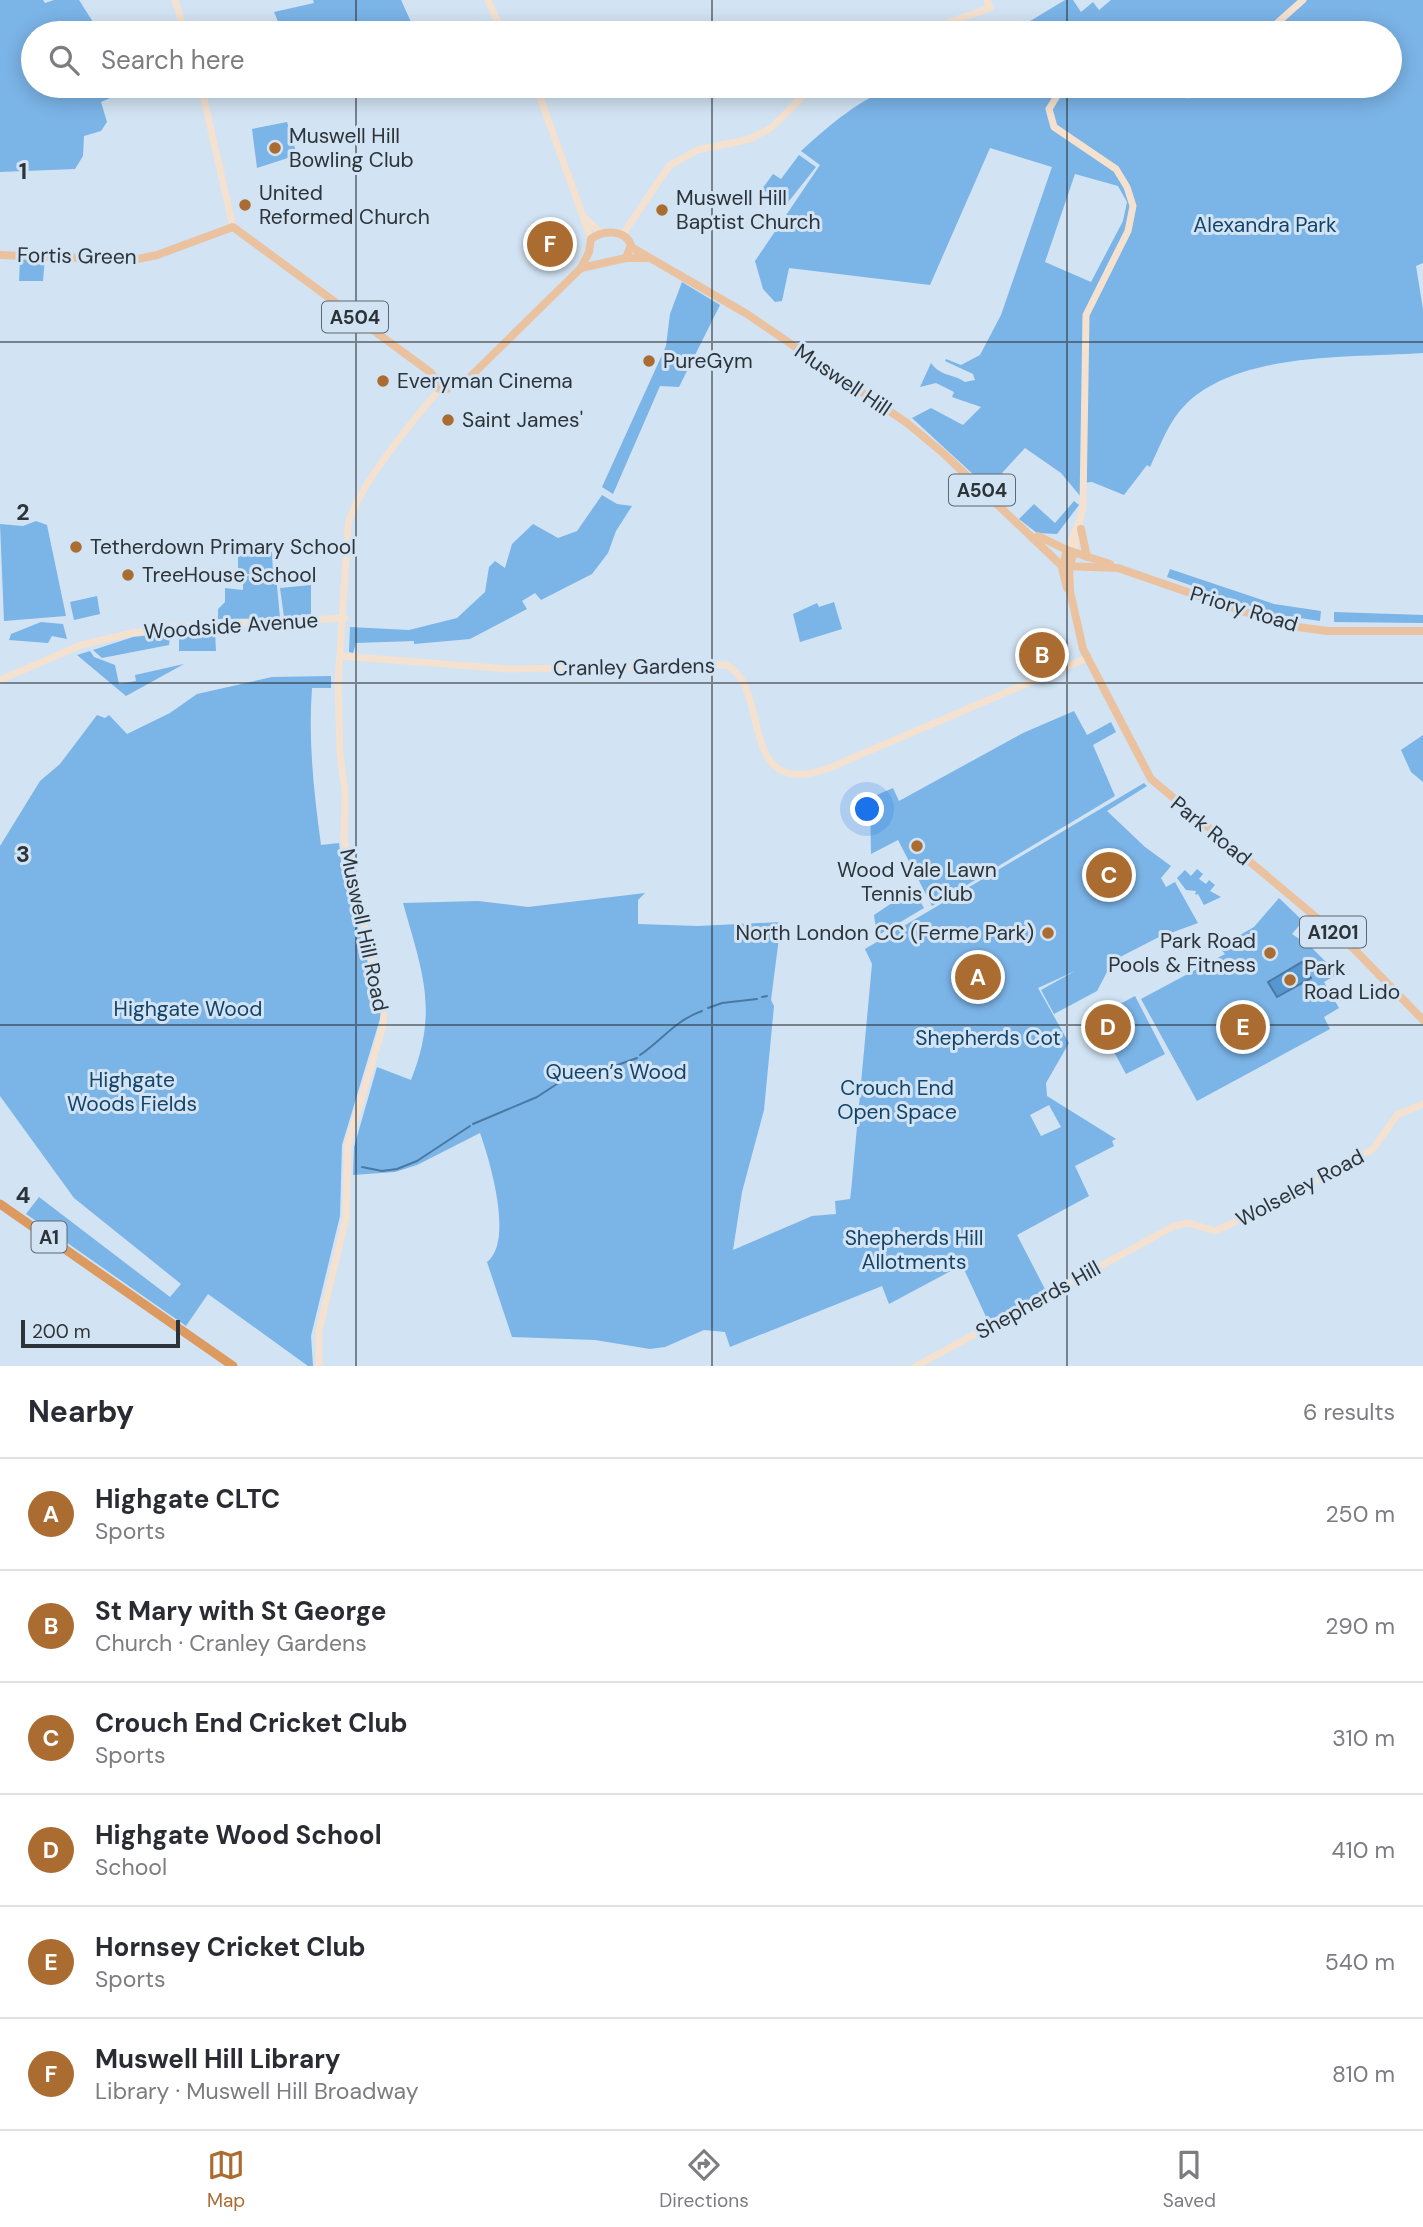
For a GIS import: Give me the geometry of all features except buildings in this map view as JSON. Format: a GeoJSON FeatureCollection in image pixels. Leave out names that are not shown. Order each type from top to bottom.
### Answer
{"type":"FeatureCollection","features":[{"type":"Feature","properties":{"kind":"highway","name":"A1"},"geometry":{"type":"LineString","coordinates":[[0,1203],[233,1366]]}},
{"type":"Feature","properties":{"kind":"main road","name":"Fortis Green"},"geometry":{"type":"LineString","coordinates":[[0,255],[134,260],[157,255],[233,227]]}},
{"type":"Feature","properties":{"kind":"main road","name":"A504"},"geometry":{"type":"LineString","coordinates":[[233,227],[430,372],[442,387],[469,378],[581,268],[589,252],[591,239]]}},
{"type":"Feature","properties":{"kind":"main road","name":"A504"},"geometry":{"type":"LineString","coordinates":[[601,233],[628,240]]}},
{"type":"Feature","properties":{"kind":"main road"},"geometry":{"type":"LineString","coordinates":[[591,239],[601,233]]}},
{"type":"Feature","properties":{"kind":"main road"},"geometry":{"type":"LineString","coordinates":[[626,258],[628,240]]}},
{"type":"Feature","properties":{"kind":"main road","name":"Muswell Hill"},"geometry":{"type":"LineString","coordinates":[[628,240],[649,258],[747,314],[907,423],[1020,526],[1068,560],[1087,557],[1118,568]]}},
{"type":"Feature","properties":{"kind":"main road"},"geometry":{"type":"LineString","coordinates":[[589,252],[603,262]]}},
{"type":"Feature","properties":{"kind":"main road","name":"Muswell Hill"},"geometry":{"type":"LineString","coordinates":[[603,262],[649,258]]}},
{"type":"Feature","properties":{"kind":"main road","name":"A504"},"geometry":{"type":"LineString","coordinates":[[581,268],[603,262]]}},
{"type":"Feature","properties":{"kind":"main road","name":"Muswell Hill"},"geometry":{"type":"LineString","coordinates":[[1020,526],[1047,542],[1068,560]]}},
{"type":"Feature","properties":{"kind":"main road"},"geometry":{"type":"LineString","coordinates":[[1081,529],[1082,546],[1087,557]]}},
{"type":"Feature","properties":{"kind":"main road","name":"Priory Road"},"geometry":{"type":"LineString","coordinates":[[1068,560],[1118,568],[1283,625],[1327,631],[1423,631]]}},
{"type":"Feature","properties":{"kind":"main road","name":"Park Road"},"geometry":{"type":"LineString","coordinates":[[1068,560],[1070,587],[1087,658],[1158,787],[1354,949],[1423,1020]]}},
{"type":"Feature","properties":{"kind":"main road"},"geometry":{"type":"LineString","coordinates":[[1070,587],[1079,573],[1095,566]]}},
{"type":"Feature","properties":{"kind":"street"},"geometry":{"type":"LineString","coordinates":[[175,0],[181,21]]}},
{"type":"Feature","properties":{"kind":"street"},"geometry":{"type":"LineString","coordinates":[[488,0],[498,21]]}},
{"type":"Feature","properties":{"kind":"street"},"geometry":{"type":"LineString","coordinates":[[1279,21],[1303,0]]}},
{"type":"Feature","properties":{"kind":"street"},"geometry":{"type":"LineString","coordinates":[[947,21],[988,4]]}},
{"type":"Feature","properties":{"kind":"street"},"geometry":{"type":"LineString","coordinates":[[204,98],[233,227]]}},
{"type":"Feature","properties":{"kind":"street"},"geometry":{"type":"LineString","coordinates":[[540,98],[591,239]]}},
{"type":"Feature","properties":{"kind":"street"},"geometry":{"type":"LineString","coordinates":[[628,240],[632,223],[669,166],[697,150],[750,139],[771,128],[801,98]]}},
{"type":"Feature","properties":{"kind":"street"},"geometry":{"type":"LineString","coordinates":[[1053,98],[1049,109],[1054,127],[1116,169],[1127,187],[1133,206],[1128,231],[1093,295],[1086,315],[1082,517],[1081,529],[1068,560]]}},
{"type":"Feature","properties":{"kind":"street"},"geometry":{"type":"LineString","coordinates":[[582,215],[601,233]]}},
{"type":"Feature","properties":{"kind":"street","name":"Muswell Hill Road"},"geometry":{"type":"LineString","coordinates":[[319,1366],[319,1330],[346,1218],[348,1143],[383,1026],[384,1013],[378,975],[345,856],[345,792],[338,710],[348,525],[355,503],[442,387]]}},
{"type":"Feature","properties":{"kind":"street"},"geometry":{"type":"LineString","coordinates":[[1068,560],[1082,517]]}},
{"type":"Feature","properties":{"kind":"street","name":"Woodside Avenue"},"geometry":{"type":"LineString","coordinates":[[0,680],[88,643],[132,633],[172,627],[345,618]]}},
{"type":"Feature","properties":{"kind":"street","name":"Cranley Gardens"},"geometry":{"type":"LineString","coordinates":[[341,656],[509,669],[727,665],[733,668],[742,681],[768,755],[779,769],[792,777],[808,776],[829,768],[1087,658]]}},
{"type":"Feature","properties":{"kind":"street","name":"Wolseley Road"},"geometry":{"type":"LineString","coordinates":[[1161,1234],[1182,1223],[1222,1230],[1373,1149],[1398,1115],[1423,1104]]}},
{"type":"Feature","properties":{"kind":"street","name":"Shepherds Hill"},"geometry":{"type":"LineString","coordinates":[[916,1366],[1161,1234]]}},
{"type":"Feature","properties":{"kind":"green space"},"geometry":{"type":"Polygon","coordinates":[[[0,0],[43,0],[45,3],[54,0],[79,0],[92,21],[21,21],[21,98],[110,98],[101,102],[107,122],[101,131],[84,136],[83,156],[75,169],[0,172],[0,0]]]}},
{"type":"Feature","properties":{"kind":"green space"},"geometry":{"type":"Polygon","coordinates":[[[313,0],[401,0],[411,21],[278,21],[274,12],[314,3],[313,0]]]}},
{"type":"Feature","properties":{"kind":"green space","name":"Alexandra Park"},"geometry":{"type":"Polygon","coordinates":[[[1065,0],[1073,0],[1081,12],[1093,2],[1099,10],[1111,0],[1423,0],[1423,263],[1416,266],[1423,309],[1423,353],[1299,360],[1237,374],[1210,386],[1187,403],[1175,417],[1150,467],[1147,465],[1124,495],[1092,482],[1081,483],[1081,497],[1061,473],[1025,448],[1002,473],[1016,486],[999,498],[912,418],[931,408],[963,425],[981,407],[952,397],[954,392],[936,383],[920,387],[931,363],[939,371],[965,382],[975,380],[973,374],[945,361],[946,359],[961,365],[980,355],[1001,315],[1052,167],[990,148],[930,285],[789,268],[782,301],[775,302],[763,289],[755,261],[820,165],[801,151],[857,106],[871,98],[1402,98],[1402,21],[1030,21],[1065,0]],[[1075,174],[1045,262],[1091,282],[1123,221],[1127,202],[1118,186],[1075,174]]]}},
{"type":"Feature","properties":{"kind":"green space","name":"Muswell Hill Bowling Club"},"geometry":{"type":"Polygon","coordinates":[[[287,122],[297,155],[257,168],[252,129],[287,122]]]}},
{"type":"Feature","properties":{"kind":"green space"},"geometry":{"type":"Polygon","coordinates":[[[799,155],[816,167],[785,206],[762,189],[773,174],[781,179],[799,155]]]}},
{"type":"Feature","properties":{"kind":"green space"},"geometry":{"type":"Polygon","coordinates":[[[45,257],[43,281],[19,281],[20,260],[45,257]]]}},
{"type":"Feature","properties":{"kind":"green space"},"geometry":{"type":"Polygon","coordinates":[[[682,282],[720,305],[679,387],[660,386],[613,494],[602,487],[666,346],[670,314],[682,282]]]}},
{"type":"Feature","properties":{"kind":"green space"},"geometry":{"type":"Polygon","coordinates":[[[602,495],[617,504],[632,506],[616,531],[608,553],[592,574],[541,600],[535,593],[522,601],[527,609],[470,639],[414,644],[414,641],[356,643],[353,653],[349,652],[350,627],[409,630],[457,618],[485,592],[489,567],[495,561],[505,568],[512,544],[533,524],[558,538],[577,531],[602,495]]]}},
{"type":"Feature","properties":{"kind":"green space"},"geometry":{"type":"Polygon","coordinates":[[[1074,501],[1079,505],[1057,534],[1037,533],[1019,519],[1034,504],[1055,523],[1074,501]]]}},
{"type":"Feature","properties":{"kind":"green space"},"geometry":{"type":"Polygon","coordinates":[[[36,521],[47,525],[66,616],[4,621],[0,524],[23,526],[36,521]]]}},
{"type":"Feature","properties":{"kind":"green space"},"geometry":{"type":"Polygon","coordinates":[[[272,552],[273,574],[238,574],[238,553],[272,552]]]}},
{"type":"Feature","properties":{"kind":"green space"},"geometry":{"type":"Polygon","coordinates":[[[1170,569],[1274,604],[1321,611],[1320,621],[1273,614],[1167,577],[1170,569]]]}},
{"type":"Feature","properties":{"kind":"green space"},"geometry":{"type":"Polygon","coordinates":[[[276,575],[280,618],[218,619],[218,609],[225,602],[225,588],[243,590],[243,576],[276,575]]]}},
{"type":"Feature","properties":{"kind":"green space"},"geometry":{"type":"Polygon","coordinates":[[[311,585],[311,614],[284,617],[280,588],[311,585]]]}},
{"type":"Feature","properties":{"kind":"green space"},"geometry":{"type":"Polygon","coordinates":[[[97,596],[100,614],[74,620],[70,602],[97,596]]]}},
{"type":"Feature","properties":{"kind":"green space"},"geometry":{"type":"Polygon","coordinates":[[[834,602],[842,629],[800,642],[793,614],[817,603],[819,607],[834,602]]]}},
{"type":"Feature","properties":{"kind":"green space"},"geometry":{"type":"Polygon","coordinates":[[[1334,612],[1423,615],[1423,623],[1334,622],[1334,612]]]}},
{"type":"Feature","properties":{"kind":"green space"},"geometry":{"type":"Polygon","coordinates":[[[41,622],[63,624],[67,639],[52,636],[48,643],[9,640],[11,634],[41,622]]]}},
{"type":"Feature","properties":{"kind":"green space"},"geometry":{"type":"Polygon","coordinates":[[[179,632],[215,632],[216,651],[179,651],[179,632]]]}},
{"type":"Feature","properties":{"kind":"green space"},"geometry":{"type":"Polygon","coordinates":[[[171,633],[169,645],[102,658],[93,650],[133,637],[171,633]]]}},
{"type":"Feature","properties":{"kind":"green space"},"geometry":{"type":"Polygon","coordinates":[[[90,651],[94,657],[115,665],[119,684],[136,681],[135,675],[184,664],[126,696],[77,655],[90,651]]]}},
{"type":"Feature","properties":{"kind":"green space","name":"Highgate Wood"},"geometry":{"type":"Polygon","coordinates":[[[331,676],[331,688],[312,688],[311,747],[321,845],[339,843],[343,876],[382,1012],[342,1145],[340,1216],[311,1336],[313,1366],[308,1366],[208,1294],[186,1326],[26,1214],[39,1197],[170,1297],[181,1284],[74,1198],[0,1096],[0,846],[40,781],[60,764],[97,715],[105,718],[109,715],[127,734],[170,713],[197,694],[272,677],[331,676]]]}},
{"type":"Feature","properties":{"kind":"green space"},"geometry":{"type":"Polygon","coordinates":[[[1074,711],[1087,735],[1111,722],[1116,732],[1093,745],[1115,796],[932,906],[898,840],[871,854],[870,798],[893,788],[899,801],[1023,733],[1074,711]]]}},
{"type":"Feature","properties":{"kind":"green space"},"geometry":{"type":"Polygon","coordinates":[[[1423,735],[1423,782],[1411,772],[1401,750],[1423,735]]]}},
{"type":"Feature","properties":{"kind":"green space"},"geometry":{"type":"Polygon","coordinates":[[[1144,783],[1147,786],[1107,811],[1145,847],[1171,866],[1161,878],[1166,887],[1175,882],[1198,923],[1157,938],[1122,956],[1107,972],[1097,991],[1054,1014],[1041,990],[1075,971],[1038,988],[1069,1043],[1046,1083],[1047,1096],[1116,1139],[1112,1141],[1114,1146],[1075,1166],[1089,1196],[1017,1235],[1046,1291],[988,1321],[962,1265],[889,1304],[882,1286],[730,1347],[725,1332],[704,1330],[665,1347],[650,1349],[595,1340],[512,1337],[487,1262],[495,1252],[499,1237],[499,1219],[494,1181],[480,1133],[417,1165],[395,1172],[353,1175],[354,1147],[377,1067],[411,1080],[424,1032],[425,991],[403,903],[478,901],[528,907],[645,893],[638,900],[638,924],[698,926],[781,922],[771,1000],[774,1006],[764,1110],[742,1192],[733,1250],[812,1216],[836,1214],[835,1201],[850,1199],[851,1192],[872,964],[865,949],[1144,783]],[[1049,1105],[1030,1115],[1041,1136],[1061,1127],[1049,1105]]]}},
{"type":"Feature","properties":{"kind":"green space"},"geometry":{"type":"Polygon","coordinates":[[[1197,869],[1203,874],[1199,879],[1206,884],[1209,880],[1215,885],[1210,891],[1221,897],[1204,905],[1198,894],[1195,895],[1196,891],[1186,890],[1177,878],[1185,870],[1191,876],[1197,869]]]}},
{"type":"Feature","properties":{"kind":"green space"},"geometry":{"type":"Polygon","coordinates":[[[913,889],[924,908],[877,936],[874,915],[913,889]]]}},
{"type":"Feature","properties":{"kind":"green space"},"geometry":{"type":"Polygon","coordinates":[[[1279,898],[1303,921],[1292,934],[1310,946],[1338,974],[1324,982],[1339,1008],[1324,1017],[1330,1029],[1197,1101],[1141,999],[1225,954],[1219,947],[1254,927],[1279,898]]]}},
{"type":"Feature","properties":{"kind":"green space"},"geometry":{"type":"Polygon","coordinates":[[[1135,996],[1165,1054],[1126,1074],[1095,1017],[1135,996]]]}},
{"type":"Feature","properties":{"kind":"shaded area","name":"Park Road Lido"},"geometry":{"type":"Polygon","coordinates":[[[1302,962],[1311,978],[1277,997],[1268,982],[1302,962]]]}},
{"type":"Feature","properties":{"kind":"waterway"},"geometry":{"type":"LineString","coordinates":[[762,997],[767,996]]}},
{"type":"Feature","properties":{"kind":"waterway"},"geometry":{"type":"LineString","coordinates":[[708,1008],[722,1003],[757,999]]}},
{"type":"Feature","properties":{"kind":"waterway"},"geometry":{"type":"LineString","coordinates":[[640,1055],[677,1025],[702,1011]]}},
{"type":"Feature","properties":{"kind":"waterway"},"geometry":{"type":"LineString","coordinates":[[578,1079],[637,1058]]}},
{"type":"Feature","properties":{"kind":"waterway"},"geometry":{"type":"LineString","coordinates":[[473,1124],[537,1097],[563,1080]]}},
{"type":"Feature","properties":{"kind":"waterway"},"geometry":{"type":"LineString","coordinates":[[362,1167],[382,1171],[397,1169],[417,1161],[470,1126]]}},
{"type":"Feature","properties":{"kind":"place","name":"Muswell Hill Bowling Club"},"geometry":{"type":"Point","coordinates":[275,148]}},
{"type":"Feature","properties":{"kind":"place","name":"United Reformed Church"},"geometry":{"type":"Point","coordinates":[245,205]}},
{"type":"Feature","properties":{"kind":"place","name":"Muswell Hill Baptist Church"},"geometry":{"type":"Point","coordinates":[662,210]}},
{"type":"Feature","properties":{"kind":"place","name":"Muswell Hill Library"},"geometry":{"type":"Point","coordinates":[550,244]}},
{"type":"Feature","properties":{"kind":"place","name":"PureGym"},"geometry":{"type":"Point","coordinates":[649,361]}},
{"type":"Feature","properties":{"kind":"place","name":"Everyman Cinema"},"geometry":{"type":"Point","coordinates":[383,381]}},
{"type":"Feature","properties":{"kind":"place","name":"Saint James'"},"geometry":{"type":"Point","coordinates":[448,420]}},
{"type":"Feature","properties":{"kind":"place","name":"Tetherdown Primary School"},"geometry":{"type":"Point","coordinates":[76,547]}},
{"type":"Feature","properties":{"kind":"place","name":"TreeHouse School"},"geometry":{"type":"Point","coordinates":[128,575]}},
{"type":"Feature","properties":{"kind":"place","name":"St Mary with St George"},"geometry":{"type":"Point","coordinates":[1042,655]}},
{"type":"Feature","properties":{"kind":"place","name":"Wood Vale Lawn Tennis Club"},"geometry":{"type":"Point","coordinates":[917,846]}},
{"type":"Feature","properties":{"kind":"place","name":"Crouch End Cricket Club"},"geometry":{"type":"Point","coordinates":[1109,875]}},
{"type":"Feature","properties":{"kind":"place","name":"North London CC (Ferme Park)"},"geometry":{"type":"Point","coordinates":[1048,933]}},
{"type":"Feature","properties":{"kind":"place","name":"Park Road Pools & Fitness"},"geometry":{"type":"Point","coordinates":[1270,953]}},
{"type":"Feature","properties":{"kind":"place","name":"Highgate CLTC"},"geometry":{"type":"Point","coordinates":[978,977]}},
{"type":"Feature","properties":{"kind":"place","name":"Park Road Lido"},"geometry":{"type":"Point","coordinates":[1290,980]}},
{"type":"Feature","properties":{"kind":"place","name":"Highgate Wood School"},"geometry":{"type":"Point","coordinates":[1108,1027]}},
{"type":"Feature","properties":{"kind":"place","name":"Hornsey Cricket Club"},"geometry":{"type":"Point","coordinates":[1243,1027]}},
{"type":"Feature","properties":{"kind":"park label","name":"Shepherds Cot"},"geometry":{"type":"Point","coordinates":[988,1038]}},
{"type":"Feature","properties":{"kind":"park label","name":"Queen’s Wood"},"geometry":{"type":"Point","coordinates":[616,1072]}},
{"type":"Feature","properties":{"kind":"park label","name":"Highgate Woods Fields"},"geometry":{"type":"Point","coordinates":[132,1092]}},
{"type":"Feature","properties":{"kind":"park label","name":"Crouch End Open Space"},"geometry":{"type":"Point","coordinates":[897,1100]}},
{"type":"Feature","properties":{"kind":"park label","name":"Shepherds Hill Allotments"},"geometry":{"type":"Point","coordinates":[914,1250]}}]}
